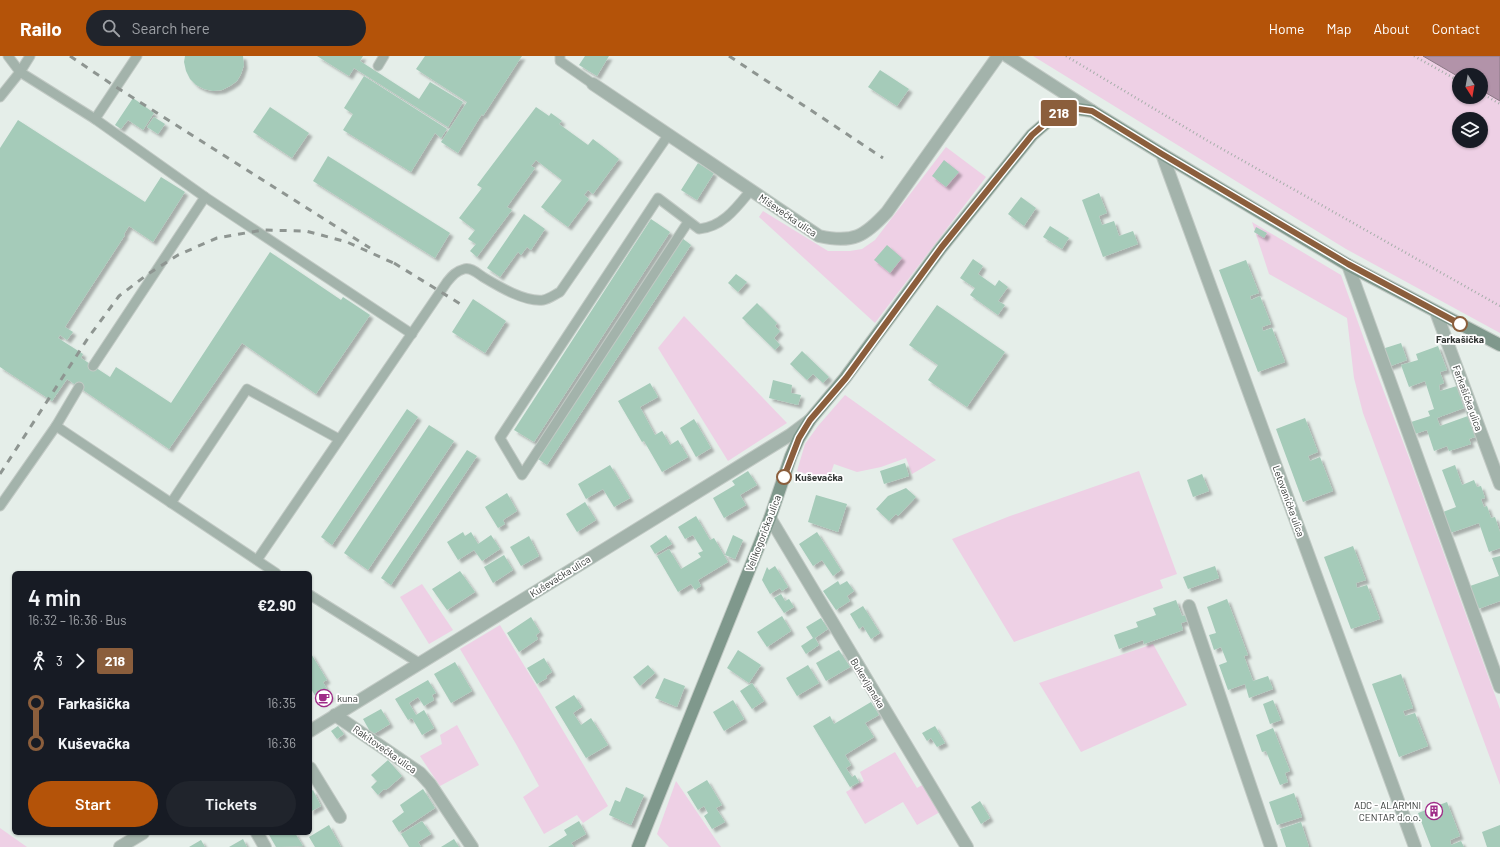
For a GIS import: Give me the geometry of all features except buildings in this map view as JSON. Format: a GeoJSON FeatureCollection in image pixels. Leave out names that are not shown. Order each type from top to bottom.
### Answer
{"type":"FeatureCollection","features":[{"type":"Feature","properties":{"kind":"street","name":"Miševečka ulica"},"geometry":{"type":"LineString","coordinates":[[593,84],[820,236],[835,240],[848,239],[861,234],[873,227],[887,212],[998,56]]}},
{"type":"Feature","properties":{"kind":"street"},"geometry":{"type":"LineString","coordinates":[[1007,56],[1162,154],[1348,264],[1500,345]]}},
{"type":"Feature","properties":{"kind":"street","name":"Velikogorička ulica"},"geometry":{"type":"LineString","coordinates":[[638,847],[770,518],[791,456],[799,438],[810,420],[846,378],[941,248],[1032,135],[1055,115],[1078,109],[1092,111]]}},
{"type":"Feature","properties":{"kind":"street","name":"Letovanićka ulica"},"geometry":{"type":"LineString","coordinates":[[1162,154],[1415,847]]}},
{"type":"Feature","properties":{"kind":"street"},"geometry":{"type":"LineString","coordinates":[[1348,264],[1500,687]]}},
{"type":"Feature","properties":{"kind":"street","name":"Farkašićka ulica"},"geometry":{"type":"LineString","coordinates":[[1436,312],[1500,484]]}},
{"type":"Feature","properties":{"kind":"street","name":"Kuševačka ulica"},"geometry":{"type":"LineString","coordinates":[[312,730],[790,435],[810,420]]}},
{"type":"Feature","properties":{"kind":"street","name":"Bukevljanska"},"geometry":{"type":"LineString","coordinates":[[770,518],[967,847]]}},
{"type":"Feature","properties":{"kind":"street"},"geometry":{"type":"LineString","coordinates":[[1188,606],[1271,847]]}},
{"type":"Feature","properties":{"kind":"street","name":"Rakitovečka ulica"},"geometry":{"type":"LineString","coordinates":[[335,715],[420,774],[430,784],[472,847]]}},
{"type":"Feature","properties":{"kind":"street"},"geometry":{"type":"LineString","coordinates":[[312,771],[340,817]]}},
{"type":"Feature","properties":{"kind":"street"},"geometry":{"type":"LineString","coordinates":[[120,847],[140,835]]}},
{"type":"Feature","properties":{"kind":"street"},"geometry":{"type":"LineString","coordinates":[[258,835],[265,847]]}},
{"type":"Feature","properties":{"kind":"lane"},"geometry":{"type":"LineString","coordinates":[[8,56],[20,72],[95,119],[205,197],[412,334]]}},
{"type":"Feature","properties":{"kind":"lane"},"geometry":{"type":"LineString","coordinates":[[0,97],[20,72],[30,56]]}},
{"type":"Feature","properties":{"kind":"lane"},"geometry":{"type":"LineString","coordinates":[[95,119],[137,56]]}},
{"type":"Feature","properties":{"kind":"lane"},"geometry":{"type":"LineString","coordinates":[[378,66],[384,56]]}},
{"type":"Feature","properties":{"kind":"lane"},"geometry":{"type":"LineString","coordinates":[[557,58],[593,84]]}},
{"type":"Feature","properties":{"kind":"lane"},"geometry":{"type":"LineString","coordinates":[[257,560],[447,282],[457,271],[465,268],[473,270],[512,293],[531,299],[542,300],[560,292],[669,134]]}},
{"type":"Feature","properties":{"kind":"lane"},"geometry":{"type":"LineString","coordinates":[[688,222],[522,475],[500,438],[658,198],[699,229],[714,226],[734,210],[751,190]]}},
{"type":"Feature","properties":{"kind":"lane"},"geometry":{"type":"LineString","coordinates":[[93,366],[205,197]]}},
{"type":"Feature","properties":{"kind":"lane"},"geometry":{"type":"LineString","coordinates":[[0,506],[56,426],[78,387]]}},
{"type":"Feature","properties":{"kind":"lane"},"geometry":{"type":"LineString","coordinates":[[171,503],[247,389],[339,440]]}},
{"type":"Feature","properties":{"kind":"lane"},"geometry":{"type":"LineString","coordinates":[[56,426],[273,571]]}},
{"type":"Feature","properties":{"kind":"lane"},"geometry":{"type":"LineString","coordinates":[[312,596],[419,663]]}},
{"type":"Feature","properties":{"kind":"path"},"geometry":{"type":"LineString","coordinates":[[1066,56],[1208,141],[1500,306]]}},
{"type":"Feature","properties":{"kind":"path"},"geometry":{"type":"LineString","coordinates":[[1414,56],[1452,77]]}},
{"type":"Feature","properties":{"kind":"path"},"geometry":{"type":"LineString","coordinates":[[1488,98],[1500,104]]}},
{"type":"Feature","properties":{"kind":"shaded area"},"geometry":{"type":"Polygon","coordinates":[[[1033,56],[1423,56],[1452,73],[1452,104],[1488,104],[1488,94],[1500,101],[1500,333],[1346,249],[1033,56]]]}},
{"type":"Feature","properties":{"kind":"shaded area"},"geometry":{"type":"Polygon","coordinates":[[[1423,56],[1500,56],[1500,101],[1488,94],[1488,68],[1452,68],[1452,73],[1423,56]]]}},
{"type":"Feature","properties":{"kind":"shaded area"},"geometry":{"type":"Polygon","coordinates":[[[946,147],[986,177],[875,323],[759,217],[763,211],[828,251],[850,251],[862,249],[875,240],[946,147]]]}},
{"type":"Feature","properties":{"kind":"shaded area"},"geometry":{"type":"Polygon","coordinates":[[[1252,222],[1341,275],[1500,709],[1500,785],[1363,413],[1354,378],[1347,318],[1269,274],[1252,222]]]}},
{"type":"Feature","properties":{"kind":"shaded area"},"geometry":{"type":"Polygon","coordinates":[[[684,316],[787,423],[728,461],[658,348],[684,316]]]}},
{"type":"Feature","properties":{"kind":"shaded area"},"geometry":{"type":"Polygon","coordinates":[[[845,395],[936,460],[912,474],[906,458],[881,467],[857,472],[834,464],[828,481],[797,471],[805,444],[818,426],[845,395]]]}},
{"type":"Feature","properties":{"kind":"shaded area"},"geometry":{"type":"Polygon","coordinates":[[[1139,471],[1177,574],[1160,580],[1163,588],[1014,642],[952,539],[1010,516],[1139,471]]]}},
{"type":"Feature","properties":{"kind":"shaded area"},"geometry":{"type":"Polygon","coordinates":[[[422,584],[453,630],[429,644],[400,597],[422,584]]]}},
{"type":"Feature","properties":{"kind":"shaded area"},"geometry":{"type":"Polygon","coordinates":[[[500,625],[608,806],[583,823],[577,815],[544,834],[523,797],[539,786],[460,649],[500,625]]]}},
{"type":"Feature","properties":{"kind":"shaded area"},"geometry":{"type":"Polygon","coordinates":[[[1153,644],[1187,705],[1081,752],[1039,683],[1153,644]]]}},
{"type":"Feature","properties":{"kind":"shaded area"},"geometry":{"type":"Polygon","coordinates":[[[457,725],[479,765],[440,786],[420,756],[442,744],[440,735],[457,725]]]}},
{"type":"Feature","properties":{"kind":"shaded area"},"geometry":{"type":"Polygon","coordinates":[[[895,752],[917,788],[924,784],[940,812],[917,825],[903,802],[865,824],[846,792],[864,781],[860,772],[895,752]]]}},
{"type":"Feature","properties":{"kind":"shaded area"},"geometry":{"type":"Polygon","coordinates":[[[676,781],[721,847],[669,847],[657,834],[676,781]]]}},
{"type":"Feature","properties":{"kind":"shaded area"},"geometry":{"type":"Polygon","coordinates":[[[0,828],[27,847],[0,847],[0,828]]]}},
{"type":"Feature","properties":{"kind":"railway"},"geometry":{"type":"LineString","coordinates":[[70,56],[116,87],[370,248]]}},
{"type":"Feature","properties":{"kind":"railway"},"geometry":{"type":"LineString","coordinates":[[729,56],[883,158]]}},
{"type":"Feature","properties":{"kind":"railway"},"geometry":{"type":"LineString","coordinates":[[0,474],[88,338],[119,296],[148,274],[178,255],[217,238],[263,230],[306,231],[347,242],[398,265]]}},
{"type":"Feature","properties":{"kind":"railway"},"geometry":{"type":"LineString","coordinates":[[394,263],[462,305]]}},
{"type":"Feature","properties":{"kind":"bus line","name":"218"},"geometry":{"type":"LineString","coordinates":[[784,477],[799,438],[810,420],[846,378],[941,248],[1032,135],[1055,115],[1066,111],[1078,109],[1092,111],[1348,264],[1460,324]]}},
{"type":"Feature","properties":{"kind":"place","name":"Farkašička"},"geometry":{"type":"Point","coordinates":[1460,324]}},
{"type":"Feature","properties":{"kind":"place","name":"Kuševačka"},"geometry":{"type":"Point","coordinates":[784,477]}},
{"type":"Feature","properties":{"kind":"place","name":"kuna"},"geometry":{"type":"Point","coordinates":[324,698]}},
{"type":"Feature","properties":{"kind":"place","name":"ADC - ALARMNI CENTAR d.o.o."},"geometry":{"type":"Point","coordinates":[1434,811]}}]}
